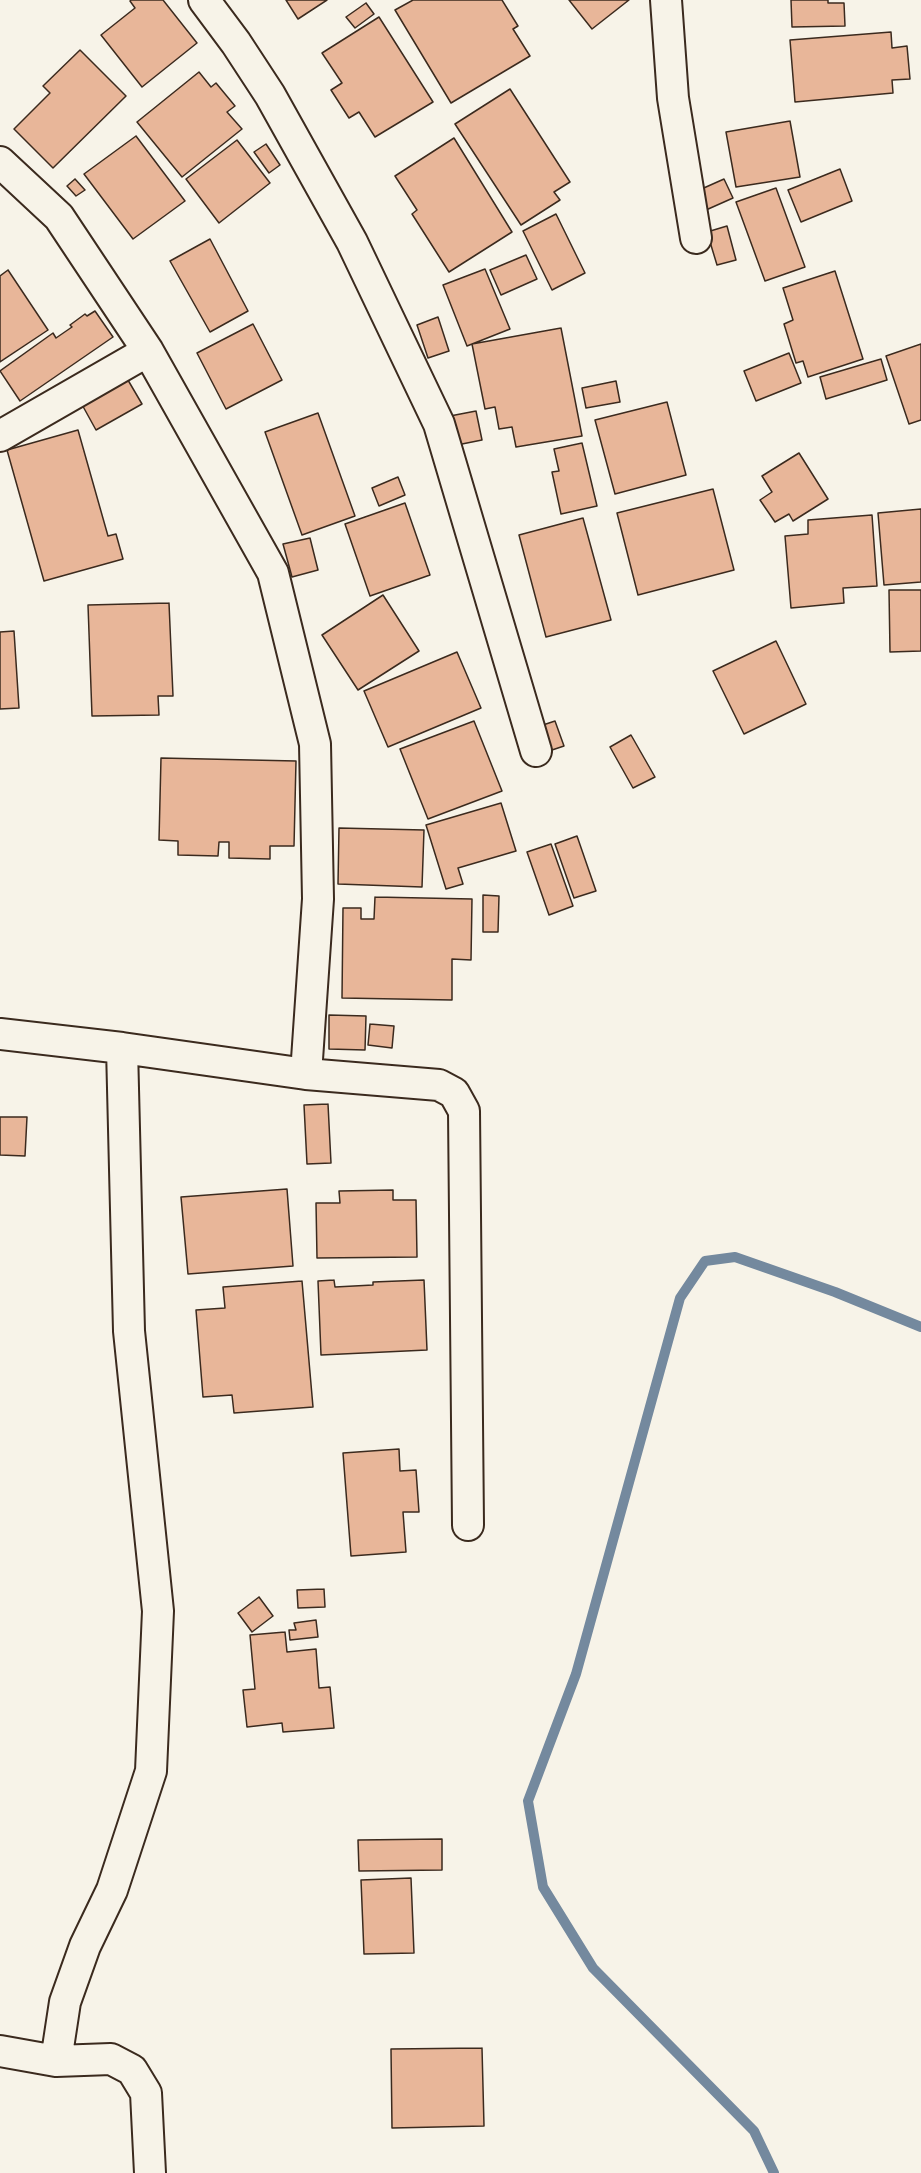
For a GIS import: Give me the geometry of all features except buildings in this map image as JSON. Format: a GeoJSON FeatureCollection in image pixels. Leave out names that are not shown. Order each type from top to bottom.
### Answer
{"type":"FeatureCollection","features":[{"type":"Feature","properties":{"kind":"street"},"geometry":{"type":"LineString","coordinates":[[204,0],[270,95],[352,242],[439,424],[536,752]]}},
{"type":"Feature","properties":{"kind":"street"},"geometry":{"type":"LineString","coordinates":[[666,0],[673,98],[696,238]]}},
{"type":"Feature","properties":{"kind":"street"},"geometry":{"type":"LineString","coordinates":[[0,162],[59,218],[148,351],[273,573],[315,744],[318,899],[306,1074]]}},
{"type":"Feature","properties":{"kind":"street"},"geometry":{"type":"LineString","coordinates":[[0,436],[148,351]]}},
{"type":"Feature","properties":{"kind":"street"},"geometry":{"type":"LineString","coordinates":[[0,1034],[122,1048],[306,1074],[439,1085],[454,1094],[464,1111],[468,1525]]}},
{"type":"Feature","properties":{"kind":"street"},"geometry":{"type":"LineString","coordinates":[[56,2061],[65,2002],[85,1946],[112,1890],[151,1771],[158,1611],[129,1331],[122,1048]]}},
{"type":"Feature","properties":{"kind":"street"},"geometry":{"type":"LineString","coordinates":[[0,2051],[56,2061],[111,2059],[132,2070],[146,2093],[150,2173]]}},
{"type":"Feature","properties":{"kind":"waterway"},"geometry":{"type":"LineString","coordinates":[[774,2173],[754,2131],[593,1968],[543,1887],[528,1801],[576,1674],[680,1298],[705,1261],[735,1257],[835,1292],[921,1327]]}}]}
